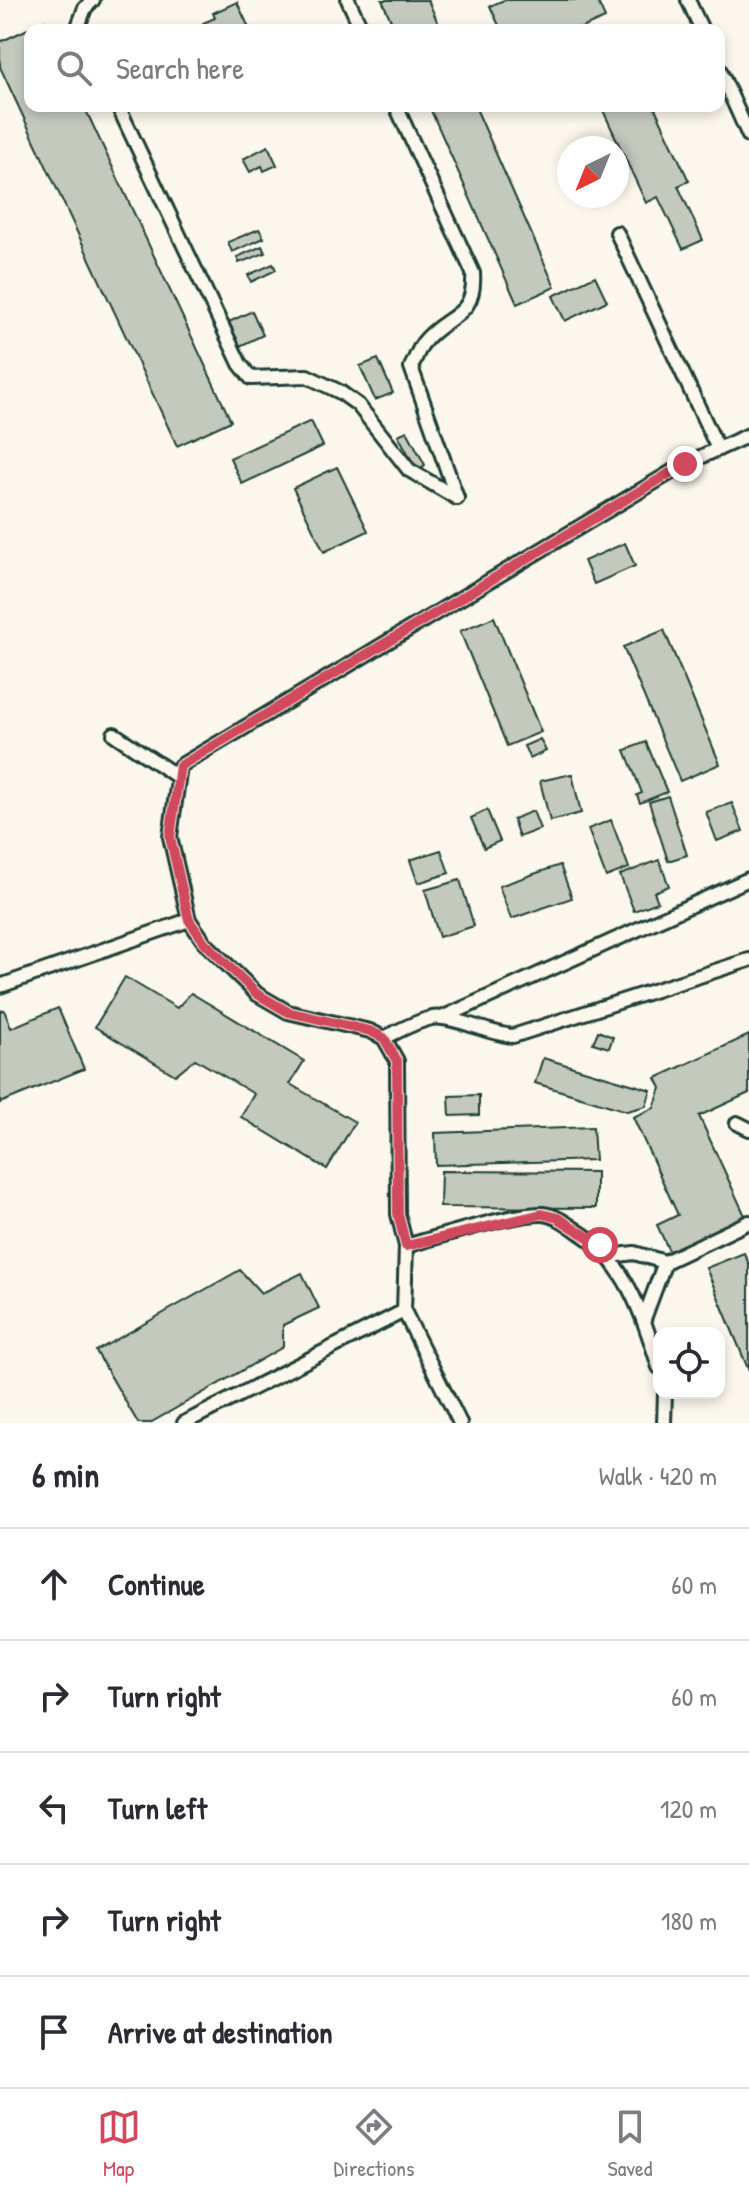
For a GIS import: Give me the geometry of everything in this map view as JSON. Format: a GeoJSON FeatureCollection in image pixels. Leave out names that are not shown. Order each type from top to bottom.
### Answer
{"type":"FeatureCollection","features":[{"type":"Feature","properties":{"kind":"lane"},"geometry":{"type":"LineString","coordinates":[[79,24],[93,0]]}},
{"type":"Feature","properties":{"kind":"lane"},"geometry":{"type":"LineString","coordinates":[[348,0],[359,24]]}},
{"type":"Feature","properties":{"kind":"lane"},"geometry":{"type":"LineString","coordinates":[[688,0],[699,24]]}},
{"type":"Feature","properties":{"kind":"lane"},"geometry":{"type":"LineString","coordinates":[[725,82],[749,136]]}},
{"type":"Feature","properties":{"kind":"lane"},"geometry":{"type":"LineString","coordinates":[[121,112],[240,364],[251,378],[307,376],[340,392],[358,405],[409,470],[457,498],[411,367],[423,343],[470,305],[474,291],[473,273],[399,112]]}},
{"type":"Feature","properties":{"kind":"lane"},"geometry":{"type":"LineString","coordinates":[[617,233],[718,449]]}},
{"type":"Feature","properties":{"kind":"lane"},"geometry":{"type":"LineString","coordinates":[[460,1423],[404,1311],[406,1246],[398,1214],[397,1061],[384,1038],[370,1031],[288,1012],[257,994],[205,943],[189,920],[170,837],[180,766],[685,464],[749,435]]}},
{"type":"Feature","properties":{"kind":"lane"},"geometry":{"type":"LineString","coordinates":[[114,734],[178,777]]}},
{"type":"Feature","properties":{"kind":"lane"},"geometry":{"type":"LineString","coordinates":[[384,1038],[431,1018],[444,1017],[749,879]]}},
{"type":"Feature","properties":{"kind":"lane"},"geometry":{"type":"LineString","coordinates":[[0,986],[189,920]]}},
{"type":"Feature","properties":{"kind":"lane"},"geometry":{"type":"LineString","coordinates":[[444,1017],[491,1035],[513,1036],[749,960]]}},
{"type":"Feature","properties":{"kind":"lane"},"geometry":{"type":"LineString","coordinates":[[406,1246],[542,1214],[558,1218],[600,1245],[611,1256],[644,1319],[653,1348]]}},
{"type":"Feature","properties":{"kind":"lane"},"geometry":{"type":"LineString","coordinates":[[611,1256],[634,1253],[665,1262],[749,1222]]}},
{"type":"Feature","properties":{"kind":"lane"},"geometry":{"type":"LineString","coordinates":[[644,1319],[665,1262]]}},
{"type":"Feature","properties":{"kind":"lane"},"geometry":{"type":"LineString","coordinates":[[184,1423],[404,1311]]}},
{"type":"Feature","properties":{"kind":"lane"},"geometry":{"type":"LineString","coordinates":[[664,1423],[665,1399]]}},
{"type":"Feature","properties":{"kind":"building"},"geometry":{"type":"Polygon","coordinates":[[[382,0],[428,0],[438,24],[392,24],[382,0]]]}},
{"type":"Feature","properties":{"kind":"building"},"geometry":{"type":"Polygon","coordinates":[[[504,0],[597,0],[605,18],[591,24],[498,24],[490,6],[504,0]]]}},
{"type":"Feature","properties":{"kind":"building"},"geometry":{"type":"Polygon","coordinates":[[[237,2],[247,24],[203,24],[215,18],[213,13],[237,2]]]}},
{"type":"Feature","properties":{"kind":"building"},"geometry":{"type":"Polygon","coordinates":[[[24,31],[24,112],[87,112],[231,421],[177,446],[0,67],[0,42],[24,31]]]}},
{"type":"Feature","properties":{"kind":"building"},"geometry":{"type":"Polygon","coordinates":[[[432,112],[478,112],[555,287],[517,304],[432,112]]]}},
{"type":"Feature","properties":{"kind":"building"},"geometry":{"type":"Polygon","coordinates":[[[604,112],[657,112],[689,181],[678,186],[703,240],[683,249],[658,197],[646,203],[629,166],[629,136],[615,136],[604,112]]]}},
{"type":"Feature","properties":{"kind":"building"},"geometry":{"type":"Polygon","coordinates":[[[268,146],[277,165],[264,171],[262,166],[250,172],[243,159],[268,146]]]}},
{"type":"Feature","properties":{"kind":"building"},"geometry":{"type":"Polygon","coordinates":[[[259,229],[264,238],[232,252],[228,242],[259,229]]]}},
{"type":"Feature","properties":{"kind":"building"},"geometry":{"type":"Polygon","coordinates":[[[262,246],[265,253],[239,263],[237,257],[262,246]]]}},
{"type":"Feature","properties":{"kind":"building"},"geometry":{"type":"Polygon","coordinates":[[[273,264],[276,270],[251,282],[248,275],[273,264]]]}},
{"type":"Feature","properties":{"kind":"building"},"geometry":{"type":"Polygon","coordinates":[[[595,276],[607,301],[565,321],[553,296],[595,276]]]}},
{"type":"Feature","properties":{"kind":"building"},"geometry":{"type":"Polygon","coordinates":[[[252,311],[263,335],[240,346],[229,322],[252,311]]]}},
{"type":"Feature","properties":{"kind":"building"},"geometry":{"type":"Polygon","coordinates":[[[378,359],[393,393],[375,400],[360,366],[378,359]]]}},
{"type":"Feature","properties":{"kind":"building"},"geometry":{"type":"Polygon","coordinates":[[[311,421],[323,446],[242,484],[230,458],[311,421]]]}},
{"type":"Feature","properties":{"kind":"building"},"geometry":{"type":"Polygon","coordinates":[[[407,431],[425,465],[417,470],[398,435],[407,431]]]}},
{"type":"Feature","properties":{"kind":"building"},"geometry":{"type":"Polygon","coordinates":[[[337,467],[368,531],[324,552],[293,488],[337,467]]]}},
{"type":"Feature","properties":{"kind":"building"},"geometry":{"type":"Polygon","coordinates":[[[625,543],[635,566],[594,584],[584,561],[625,543]]]}},
{"type":"Feature","properties":{"kind":"building"},"geometry":{"type":"Polygon","coordinates":[[[494,617],[541,732],[507,746],[460,631],[494,617]]]}},
{"type":"Feature","properties":{"kind":"building"},"geometry":{"type":"Polygon","coordinates":[[[664,630],[720,764],[680,781],[623,647],[664,630]]]}},
{"type":"Feature","properties":{"kind":"building"},"geometry":{"type":"Polygon","coordinates":[[[540,739],[546,751],[530,759],[524,746],[540,739]]]}},
{"type":"Feature","properties":{"kind":"building"},"geometry":{"type":"Polygon","coordinates":[[[646,742],[667,792],[640,803],[637,795],[642,793],[625,750],[646,742]]]}},
{"type":"Feature","properties":{"kind":"building"},"geometry":{"type":"Polygon","coordinates":[[[572,774],[581,813],[550,821],[540,781],[572,774]]]}},
{"type":"Feature","properties":{"kind":"building"},"geometry":{"type":"Polygon","coordinates":[[[668,796],[687,855],[668,861],[649,802],[668,796]]]}},
{"type":"Feature","properties":{"kind":"building"},"geometry":{"type":"Polygon","coordinates":[[[732,803],[743,831],[717,841],[706,812],[732,803]]]}},
{"type":"Feature","properties":{"kind":"building"},"geometry":{"type":"Polygon","coordinates":[[[487,810],[500,841],[484,848],[471,818],[487,810]]]}},
{"type":"Feature","properties":{"kind":"building"},"geometry":{"type":"Polygon","coordinates":[[[533,811],[540,829],[519,837],[513,819],[533,811]]]}},
{"type":"Feature","properties":{"kind":"building"},"geometry":{"type":"Polygon","coordinates":[[[611,820],[629,868],[606,877],[588,829],[611,820]]]}},
{"type":"Feature","properties":{"kind":"building"},"geometry":{"type":"Polygon","coordinates":[[[441,850],[449,873],[418,883],[410,860],[441,850]]]}},
{"type":"Feature","properties":{"kind":"building"},"geometry":{"type":"Polygon","coordinates":[[[659,860],[669,886],[654,892],[658,902],[634,911],[620,875],[659,860]]]}},
{"type":"Feature","properties":{"kind":"building"},"geometry":{"type":"Polygon","coordinates":[[[560,865],[572,898],[511,919],[499,886],[560,865]]]}},
{"type":"Feature","properties":{"kind":"building"},"geometry":{"type":"Polygon","coordinates":[[[460,880],[474,926],[439,937],[425,890],[460,880]]]}},
{"type":"Feature","properties":{"kind":"building"},"geometry":{"type":"Polygon","coordinates":[[[125,977],[177,1008],[191,993],[304,1061],[290,1084],[355,1122],[327,1169],[241,1117],[254,1094],[195,1059],[175,1075],[95,1027],[125,977]]]}},
{"type":"Feature","properties":{"kind":"building"},"geometry":{"type":"Polygon","coordinates":[[[58,1008],[84,1069],[0,1103],[0,1011],[4,1010],[11,1028],[58,1008]]]}},
{"type":"Feature","properties":{"kind":"building"},"geometry":{"type":"Polygon","coordinates":[[[598,1031],[613,1037],[609,1048],[593,1043],[598,1031]]]}},
{"type":"Feature","properties":{"kind":"building"},"geometry":{"type":"Polygon","coordinates":[[[749,1035],[749,1093],[699,1116],[747,1220],[671,1255],[657,1225],[678,1215],[633,1117],[654,1108],[661,1088],[656,1078],[749,1035]]]}},
{"type":"Feature","properties":{"kind":"building"},"geometry":{"type":"Polygon","coordinates":[[[543,1058],[651,1090],[646,1106],[627,1111],[535,1083],[543,1058]]]}},
{"type":"Feature","properties":{"kind":"building"},"geometry":{"type":"Polygon","coordinates":[[[479,1095],[479,1115],[450,1116],[449,1096],[479,1095]]]}},
{"type":"Feature","properties":{"kind":"building"},"geometry":{"type":"Polygon","coordinates":[[[593,1127],[595,1160],[436,1165],[435,1133],[593,1127]]]}},
{"type":"Feature","properties":{"kind":"building"},"geometry":{"type":"Polygon","coordinates":[[[441,1171],[596,1172],[596,1208],[440,1207],[441,1171]]]}},
{"type":"Feature","properties":{"kind":"building"},"geometry":{"type":"Polygon","coordinates":[[[744,1253],[749,1264],[749,1371],[706,1268],[744,1253]]]}},
{"type":"Feature","properties":{"kind":"building"},"geometry":{"type":"Polygon","coordinates":[[[240,1270],[261,1293],[302,1273],[319,1308],[283,1325],[283,1347],[150,1423],[138,1423],[96,1351],[240,1270]]]}},
{"type":"Feature","properties":{"kind":"route"},"geometry":{"type":"LineString","coordinates":[[600,1245],[558,1218],[542,1214],[406,1246],[398,1214],[397,1061],[384,1038],[370,1031],[288,1012],[257,994],[205,943],[189,920],[170,837],[180,766],[685,464]]}}]}
